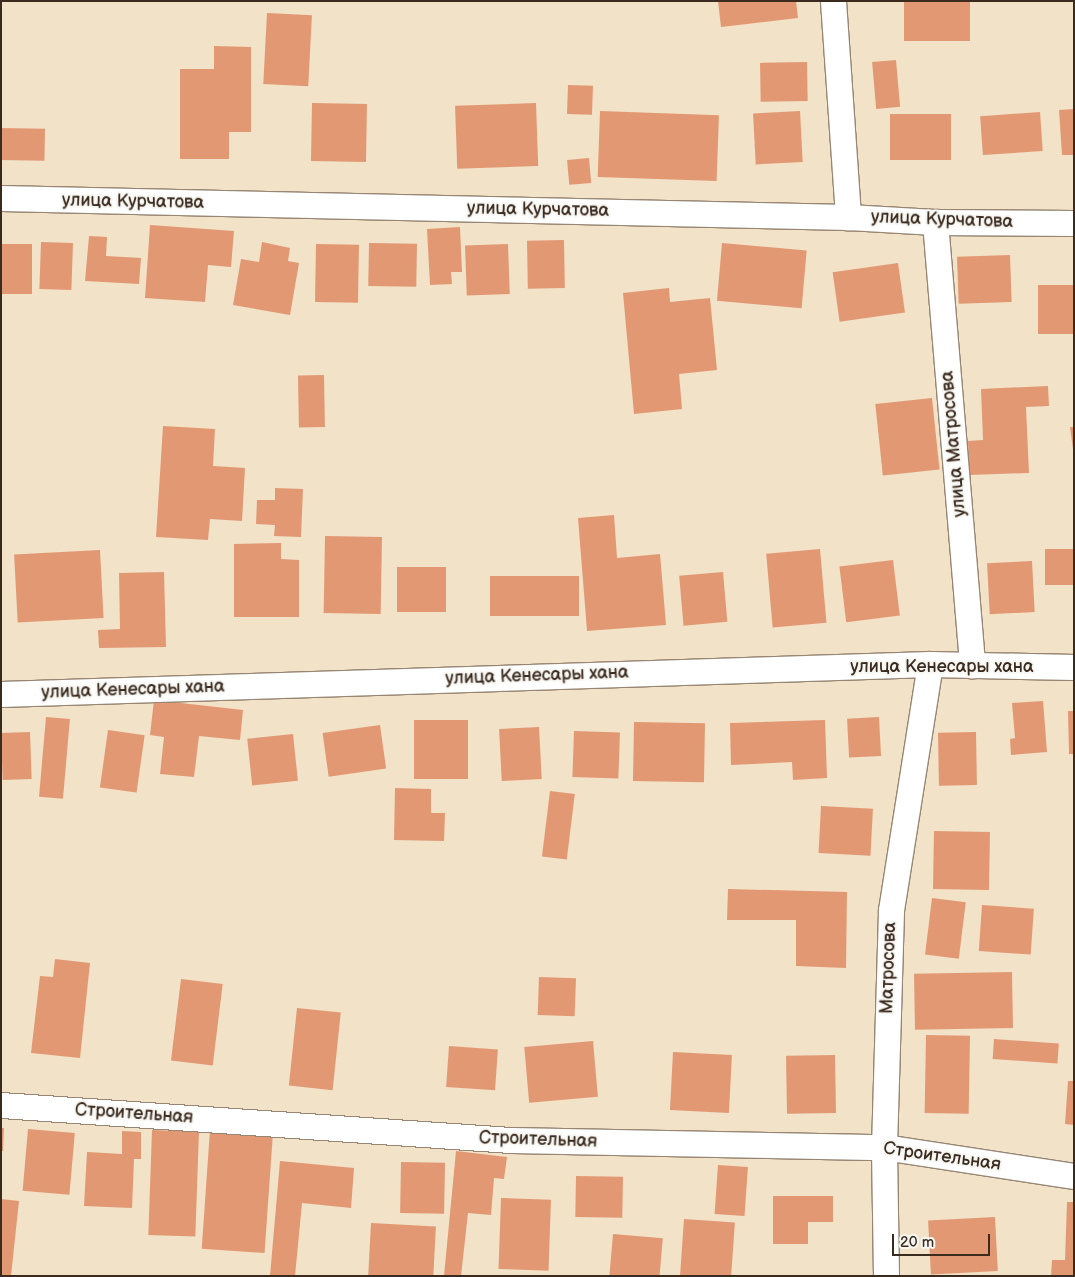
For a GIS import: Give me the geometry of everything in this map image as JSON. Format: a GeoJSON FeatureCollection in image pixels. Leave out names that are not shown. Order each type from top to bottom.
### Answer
{"type":"FeatureCollection","features":[{"type":"Feature","properties":{"kind":"street"},"geometry":{"type":"LineString","coordinates":[[833,1],[848,217]]}},
{"type":"Feature","properties":{"kind":"street","name":"улица Курчатова"},"geometry":{"type":"LineString","coordinates":[[1,198],[848,217],[935,222],[1074,223]]}},
{"type":"Feature","properties":{"kind":"street","name":"улица Матросова"},"geometry":{"type":"LineString","coordinates":[[935,222],[972,665]]}},
{"type":"Feature","properties":{"kind":"street","name":"улица Кенесары хана"},"geometry":{"type":"LineString","coordinates":[[1,694],[930,664],[1074,667]]}},
{"type":"Feature","properties":{"kind":"street","name":"Матросова"},"geometry":{"type":"LineString","coordinates":[[886,1276],[884,1148],[891,910],[930,664]]}},
{"type":"Feature","properties":{"kind":"street","name":"Строительная"},"geometry":{"type":"LineString","coordinates":[[1,1105],[511,1140],[884,1148],[1074,1176]]}},
{"type":"Feature","properties":{"kind":"building"},"geometry":{"type":"Polygon","coordinates":[[[718,1],[796,1],[798,18],[721,27],[718,1]]]}},
{"type":"Feature","properties":{"kind":"building"},"geometry":{"type":"Polygon","coordinates":[[[904,1],[970,1],[970,41],[904,41],[904,1]]]}},
{"type":"Feature","properties":{"kind":"building"},"geometry":{"type":"Polygon","coordinates":[[[267,13],[312,15],[308,86],[263,84],[267,13]]]}},
{"type":"Feature","properties":{"kind":"building"},"geometry":{"type":"Polygon","coordinates":[[[214,46],[251,47],[251,132],[229,132],[229,159],[180,159],[180,69],[214,69],[214,46]]]}},
{"type":"Feature","properties":{"kind":"building"},"geometry":{"type":"Polygon","coordinates":[[[896,60],[900,107],[876,109],[872,62],[896,60]]]}},
{"type":"Feature","properties":{"kind":"building"},"geometry":{"type":"Polygon","coordinates":[[[807,62],[808,101],[761,102],[760,63],[807,62]]]}},
{"type":"Feature","properties":{"kind":"building"},"geometry":{"type":"Polygon","coordinates":[[[568,85],[593,86],[592,115],[567,114],[568,85]]]}},
{"type":"Feature","properties":{"kind":"building"},"geometry":{"type":"Polygon","coordinates":[[[312,103],[367,104],[366,162],[311,161],[312,103]]]}},
{"type":"Feature","properties":{"kind":"building"},"geometry":{"type":"Polygon","coordinates":[[[536,103],[538,166],[457,169],[455,106],[536,103]]]}},
{"type":"Feature","properties":{"kind":"building"},"geometry":{"type":"Polygon","coordinates":[[[1074,109],[1074,155],[1062,155],[1059,110],[1074,109]]]}},
{"type":"Feature","properties":{"kind":"building"},"geometry":{"type":"Polygon","coordinates":[[[600,111],[719,115],[717,181],[598,177],[600,111]]]}},
{"type":"Feature","properties":{"kind":"building"},"geometry":{"type":"Polygon","coordinates":[[[800,111],[803,162],[756,164],[753,113],[800,111]]]}},
{"type":"Feature","properties":{"kind":"building"},"geometry":{"type":"Polygon","coordinates":[[[1040,112],[1043,151],[983,155],[980,116],[1040,112]]]}},
{"type":"Feature","properties":{"kind":"building"},"geometry":{"type":"Polygon","coordinates":[[[890,114],[951,114],[951,160],[890,160],[890,114]]]}},
{"type":"Feature","properties":{"kind":"building"},"geometry":{"type":"Polygon","coordinates":[[[1,128],[45,129],[44,161],[1,160],[1,128]]]}},
{"type":"Feature","properties":{"kind":"building"},"geometry":{"type":"Polygon","coordinates":[[[589,158],[591,183],[569,185],[567,160],[589,158]]]}},
{"type":"Feature","properties":{"kind":"building"},"geometry":{"type":"Polygon","coordinates":[[[150,225],[234,231],[231,267],[208,265],[205,302],[145,298],[150,225]]]}},
{"type":"Feature","properties":{"kind":"building"},"geometry":{"type":"Polygon","coordinates":[[[460,227],[462,272],[451,272],[452,284],[430,285],[427,229],[460,227]]]}},
{"type":"Feature","properties":{"kind":"building"},"geometry":{"type":"Polygon","coordinates":[[[89,236],[107,237],[106,256],[141,258],[139,284],[85,281],[89,236]]]}},
{"type":"Feature","properties":{"kind":"building"},"geometry":{"type":"Polygon","coordinates":[[[564,240],[565,288],[528,289],[527,241],[564,240]]]}},
{"type":"Feature","properties":{"kind":"building"},"geometry":{"type":"Polygon","coordinates":[[[41,242],[73,243],[71,290],[39,289],[41,242]]]}},
{"type":"Feature","properties":{"kind":"building"},"geometry":{"type":"Polygon","coordinates":[[[262,242],[290,248],[288,261],[299,263],[290,315],[233,305],[241,259],[259,262],[262,242]]]}},
{"type":"Feature","properties":{"kind":"building"},"geometry":{"type":"Polygon","coordinates":[[[369,243],[417,244],[416,287],[368,286],[369,243]]]}},
{"type":"Feature","properties":{"kind":"building"},"geometry":{"type":"Polygon","coordinates":[[[722,243],[807,250],[802,308],[717,301],[722,243]]]}},
{"type":"Feature","properties":{"kind":"building"},"geometry":{"type":"Polygon","coordinates":[[[1,244],[32,244],[32,294],[1,294],[1,244]]]}},
{"type":"Feature","properties":{"kind":"building"},"geometry":{"type":"Polygon","coordinates":[[[316,244],[359,245],[358,303],[315,302],[316,244]]]}},
{"type":"Feature","properties":{"kind":"building"},"geometry":{"type":"Polygon","coordinates":[[[508,244],[510,294],[467,295],[465,246],[508,244]]]}},
{"type":"Feature","properties":{"kind":"building"},"geometry":{"type":"Polygon","coordinates":[[[1010,255],[1012,302],[959,304],[957,257],[1010,255]]]}},
{"type":"Feature","properties":{"kind":"building"},"geometry":{"type":"Polygon","coordinates":[[[898,263],[905,313],[840,322],[833,272],[898,263]]]}},
{"type":"Feature","properties":{"kind":"building"},"geometry":{"type":"Polygon","coordinates":[[[1038,285],[1074,285],[1074,334],[1038,334],[1038,285]]]}},
{"type":"Feature","properties":{"kind":"building"},"geometry":{"type":"Polygon","coordinates":[[[669,288],[670,302],[710,298],[717,370],[679,374],[682,409],[634,414],[623,293],[669,288]]]}},
{"type":"Feature","properties":{"kind":"building"},"geometry":{"type":"Polygon","coordinates":[[[298,375],[324,375],[325,427],[299,427],[298,375]]]}},
{"type":"Feature","properties":{"kind":"building"},"geometry":{"type":"Polygon","coordinates":[[[1048,386],[1049,406],[1026,407],[1029,473],[969,475],[968,441],[983,440],[981,389],[1048,386]]]}},
{"type":"Feature","properties":{"kind":"building"},"geometry":{"type":"Polygon","coordinates":[[[932,398],[940,470],[883,476],[875,404],[932,398]]]}},
{"type":"Feature","properties":{"kind":"building"},"geometry":{"type":"Polygon","coordinates":[[[163,426],[215,429],[213,466],[245,468],[242,521],[210,519],[208,540],[156,537],[163,426]]]}},
{"type":"Feature","properties":{"kind":"building"},"geometry":{"type":"Polygon","coordinates":[[[1070,427],[1074,427],[1074,449],[1073,449],[1070,427]]]}},
{"type":"Feature","properties":{"kind":"building"},"geometry":{"type":"Polygon","coordinates":[[[275,488],[303,489],[301,537],[274,536],[275,525],[256,524],[257,500],[275,500],[275,488]]]}},
{"type":"Feature","properties":{"kind":"building"},"geometry":{"type":"Polygon","coordinates":[[[614,515],[617,558],[660,554],[666,625],[587,631],[578,518],[614,515]]]}},
{"type":"Feature","properties":{"kind":"building"},"geometry":{"type":"Polygon","coordinates":[[[325,536],[382,537],[381,614],[324,613],[325,536]]]}},
{"type":"Feature","properties":{"kind":"building"},"geometry":{"type":"Polygon","coordinates":[[[281,543],[281,559],[299,560],[299,617],[234,617],[234,544],[281,543]]]}},
{"type":"Feature","properties":{"kind":"building"},"geometry":{"type":"Polygon","coordinates":[[[820,549],[826,623],[773,627],[766,554],[820,549]]]}},
{"type":"Feature","properties":{"kind":"building"},"geometry":{"type":"Polygon","coordinates":[[[1045,549],[1074,549],[1074,585],[1045,585],[1045,549]]]}},
{"type":"Feature","properties":{"kind":"building"},"geometry":{"type":"Polygon","coordinates":[[[100,550],[104,618],[18,622],[14,555],[100,550]]]}},
{"type":"Feature","properties":{"kind":"building"},"geometry":{"type":"Polygon","coordinates":[[[893,560],[900,616],[846,622],[839,567],[893,560]]]}},
{"type":"Feature","properties":{"kind":"building"},"geometry":{"type":"Polygon","coordinates":[[[1032,561],[1035,612],[990,614],[987,563],[1032,561]]]}},
{"type":"Feature","properties":{"kind":"building"},"geometry":{"type":"Polygon","coordinates":[[[397,567],[446,567],[446,612],[397,612],[397,567]]]}},
{"type":"Feature","properties":{"kind":"building"},"geometry":{"type":"Polygon","coordinates":[[[164,572],[166,647],[99,648],[98,630],[120,629],[119,573],[164,572]]]}},
{"type":"Feature","properties":{"kind":"building"},"geometry":{"type":"Polygon","coordinates":[[[723,572],[727,622],[684,626],[679,576],[723,572]]]}},
{"type":"Feature","properties":{"kind":"building"},"geometry":{"type":"Polygon","coordinates":[[[490,576],[579,576],[579,616],[490,616],[490,576]]]}},
{"type":"Feature","properties":{"kind":"building"},"geometry":{"type":"Polygon","coordinates":[[[154,700],[243,710],[240,740],[199,736],[194,777],[160,774],[164,737],[150,735],[154,700]]]}},
{"type":"Feature","properties":{"kind":"building"},"geometry":{"type":"Polygon","coordinates":[[[1043,701],[1047,752],[1011,755],[1010,739],[1015,738],[1012,703],[1043,701]]]}},
{"type":"Feature","properties":{"kind":"building"},"geometry":{"type":"Polygon","coordinates":[[[1068,711],[1074,711],[1074,754],[1069,754],[1068,711]]]}},
{"type":"Feature","properties":{"kind":"building"},"geometry":{"type":"Polygon","coordinates":[[[46,717],[70,719],[63,799],[39,797],[46,717]]]}},
{"type":"Feature","properties":{"kind":"building"},"geometry":{"type":"Polygon","coordinates":[[[879,717],[881,756],[849,758],[847,719],[879,717]]]}},
{"type":"Feature","properties":{"kind":"building"},"geometry":{"type":"Polygon","coordinates":[[[414,720],[468,720],[468,779],[414,779],[414,720]]]}},
{"type":"Feature","properties":{"kind":"building"},"geometry":{"type":"Polygon","coordinates":[[[825,720],[827,778],[793,780],[792,762],[731,765],[730,723],[825,720]]]}},
{"type":"Feature","properties":{"kind":"building"},"geometry":{"type":"Polygon","coordinates":[[[634,722],[705,723],[704,782],[633,781],[634,722]]]}},
{"type":"Feature","properties":{"kind":"building"},"geometry":{"type":"Polygon","coordinates":[[[380,725],[386,769],[329,777],[323,733],[380,725]]]}},
{"type":"Feature","properties":{"kind":"building"},"geometry":{"type":"Polygon","coordinates":[[[539,727],[542,779],[502,781],[499,729],[539,727]]]}},
{"type":"Feature","properties":{"kind":"building"},"geometry":{"type":"Polygon","coordinates":[[[108,730],[145,735],[137,793],[100,787],[108,730]]]}},
{"type":"Feature","properties":{"kind":"building"},"geometry":{"type":"Polygon","coordinates":[[[574,731],[620,733],[618,779],[572,777],[574,731]]]}},
{"type":"Feature","properties":{"kind":"building"},"geometry":{"type":"Polygon","coordinates":[[[30,732],[32,779],[3,780],[1,733],[30,732]]]}},
{"type":"Feature","properties":{"kind":"building"},"geometry":{"type":"Polygon","coordinates":[[[976,732],[977,785],[939,786],[938,733],[976,732]]]}},
{"type":"Feature","properties":{"kind":"building"},"geometry":{"type":"Polygon","coordinates":[[[293,734],[298,781],[252,786],[247,739],[293,734]]]}},
{"type":"Feature","properties":{"kind":"building"},"geometry":{"type":"Polygon","coordinates":[[[395,788],[431,789],[431,813],[445,813],[444,841],[394,840],[395,788]]]}},
{"type":"Feature","properties":{"kind":"building"},"geometry":{"type":"Polygon","coordinates":[[[550,791],[575,794],[567,860],[542,857],[550,791]]]}},
{"type":"Feature","properties":{"kind":"building"},"geometry":{"type":"Polygon","coordinates":[[[821,806],[873,809],[870,856],[819,853],[821,806]]]}},
{"type":"Feature","properties":{"kind":"building"},"geometry":{"type":"Polygon","coordinates":[[[934,831],[990,832],[989,890],[933,889],[934,831]]]}},
{"type":"Feature","properties":{"kind":"building"},"geometry":{"type":"Polygon","coordinates":[[[728,889],[847,892],[846,968],[796,966],[796,920],[727,920],[728,889]]]}},
{"type":"Feature","properties":{"kind":"building"},"geometry":{"type":"Polygon","coordinates":[[[932,898],[966,902],[959,959],[925,955],[932,898]]]}},
{"type":"Feature","properties":{"kind":"building"},"geometry":{"type":"Polygon","coordinates":[[[982,905],[1034,909],[1031,955],[979,951],[982,905]]]}},
{"type":"Feature","properties":{"kind":"building"},"geometry":{"type":"Polygon","coordinates":[[[55,959],[90,963],[80,1058],[31,1053],[40,976],[53,977],[55,959]]]}},
{"type":"Feature","properties":{"kind":"building"},"geometry":{"type":"Polygon","coordinates":[[[1012,972],[1013,1028],[915,1030],[914,974],[1012,972]]]}},
{"type":"Feature","properties":{"kind":"building"},"geometry":{"type":"Polygon","coordinates":[[[539,977],[576,978],[575,1016],[538,1015],[539,977]]]}},
{"type":"Feature","properties":{"kind":"building"},"geometry":{"type":"Polygon","coordinates":[[[181,979],[223,984],[213,1066],[171,1060],[181,979]]]}},
{"type":"Feature","properties":{"kind":"building"},"geometry":{"type":"Polygon","coordinates":[[[297,1008],[341,1013],[333,1090],[289,1086],[297,1008]]]}},
{"type":"Feature","properties":{"kind":"building"},"geometry":{"type":"Polygon","coordinates":[[[926,1035],[970,1036],[969,1114],[925,1113],[926,1035]]]}},
{"type":"Feature","properties":{"kind":"building"},"geometry":{"type":"Polygon","coordinates":[[[994,1039],[1059,1044],[1057,1063],[993,1059],[994,1039]]]}},
{"type":"Feature","properties":{"kind":"building"},"geometry":{"type":"Polygon","coordinates":[[[593,1041],[598,1097],[529,1103],[524,1047],[593,1041]]]}},
{"type":"Feature","properties":{"kind":"building"},"geometry":{"type":"Polygon","coordinates":[[[449,1046],[498,1049],[495,1090],[446,1087],[449,1046]]]}},
{"type":"Feature","properties":{"kind":"building"},"geometry":{"type":"Polygon","coordinates":[[[673,1052],[732,1055],[729,1113],[670,1110],[673,1052]]]}},
{"type":"Feature","properties":{"kind":"building"},"geometry":{"type":"Polygon","coordinates":[[[835,1055],[836,1113],[787,1114],[786,1056],[835,1055]]]}},
{"type":"Feature","properties":{"kind":"building"},"geometry":{"type":"Polygon","coordinates":[[[1068,1081],[1074,1081],[1074,1125],[1065,1124],[1068,1081]]]}},
{"type":"Feature","properties":{"kind":"building"},"geometry":{"type":"Polygon","coordinates":[[[1,1128],[4,1128],[3,1151],[1,1151],[1,1128]]]}},
{"type":"Feature","properties":{"kind":"building"},"geometry":{"type":"Polygon","coordinates":[[[28,1129],[75,1133],[69,1195],[23,1191],[28,1129]]]}},
{"type":"Feature","properties":{"kind":"building"},"geometry":{"type":"Polygon","coordinates":[[[152,1130],[199,1132],[195,1237],[148,1235],[152,1130]]]}},
{"type":"Feature","properties":{"kind":"building"},"geometry":{"type":"Polygon","coordinates":[[[210,1130],[273,1134],[265,1253],[202,1249],[210,1130]]]}},
{"type":"Feature","properties":{"kind":"building"},"geometry":{"type":"Polygon","coordinates":[[[122,1131],[141,1132],[141,1159],[134,1159],[132,1208],[84,1206],[87,1152],[122,1154],[122,1131]]]}},
{"type":"Feature","properties":{"kind":"building"},"geometry":{"type":"Polygon","coordinates":[[[456,1151],[507,1157],[504,1179],[494,1178],[491,1215],[468,1213],[461,1276],[444,1276],[456,1151]]]}},
{"type":"Feature","properties":{"kind":"building"},"geometry":{"type":"Polygon","coordinates":[[[280,1161],[354,1168],[351,1208],[302,1203],[295,1276],[270,1276],[280,1161]]]}},
{"type":"Feature","properties":{"kind":"building"},"geometry":{"type":"Polygon","coordinates":[[[401,1162],[445,1163],[444,1214],[400,1213],[401,1162]]]}},
{"type":"Feature","properties":{"kind":"building"},"geometry":{"type":"Polygon","coordinates":[[[718,1165],[748,1167],[745,1216],[715,1214],[718,1165]]]}},
{"type":"Feature","properties":{"kind":"building"},"geometry":{"type":"Polygon","coordinates":[[[576,1176],[623,1177],[622,1218],[575,1217],[576,1176]]]}},
{"type":"Feature","properties":{"kind":"building"},"geometry":{"type":"Polygon","coordinates":[[[773,1196],[833,1196],[833,1222],[808,1222],[808,1244],[773,1244],[773,1196]]]}},
{"type":"Feature","properties":{"kind":"building"},"geometry":{"type":"Polygon","coordinates":[[[501,1198],[551,1200],[548,1271],[499,1269],[501,1198]]]}},
{"type":"Feature","properties":{"kind":"building"},"geometry":{"type":"Polygon","coordinates":[[[1,1199],[19,1201],[11,1276],[1,1276],[1,1199]]]}},
{"type":"Feature","properties":{"kind":"building"},"geometry":{"type":"Polygon","coordinates":[[[1067,1202],[1074,1202],[1074,1276],[1051,1276],[1052,1260],[1065,1260],[1067,1202]]]}},
{"type":"Feature","properties":{"kind":"building"},"geometry":{"type":"Polygon","coordinates":[[[995,1217],[998,1271],[931,1274],[928,1221],[995,1217]]]}},
{"type":"Feature","properties":{"kind":"building"},"geometry":{"type":"Polygon","coordinates":[[[684,1219],[735,1223],[731,1276],[680,1276],[684,1219]]]}},
{"type":"Feature","properties":{"kind":"building"},"geometry":{"type":"Polygon","coordinates":[[[371,1223],[436,1226],[433,1276],[368,1276],[371,1223]]]}},
{"type":"Feature","properties":{"kind":"building"},"geometry":{"type":"Polygon","coordinates":[[[613,1234],[663,1238],[660,1276],[609,1276],[613,1234]]]}}]}
